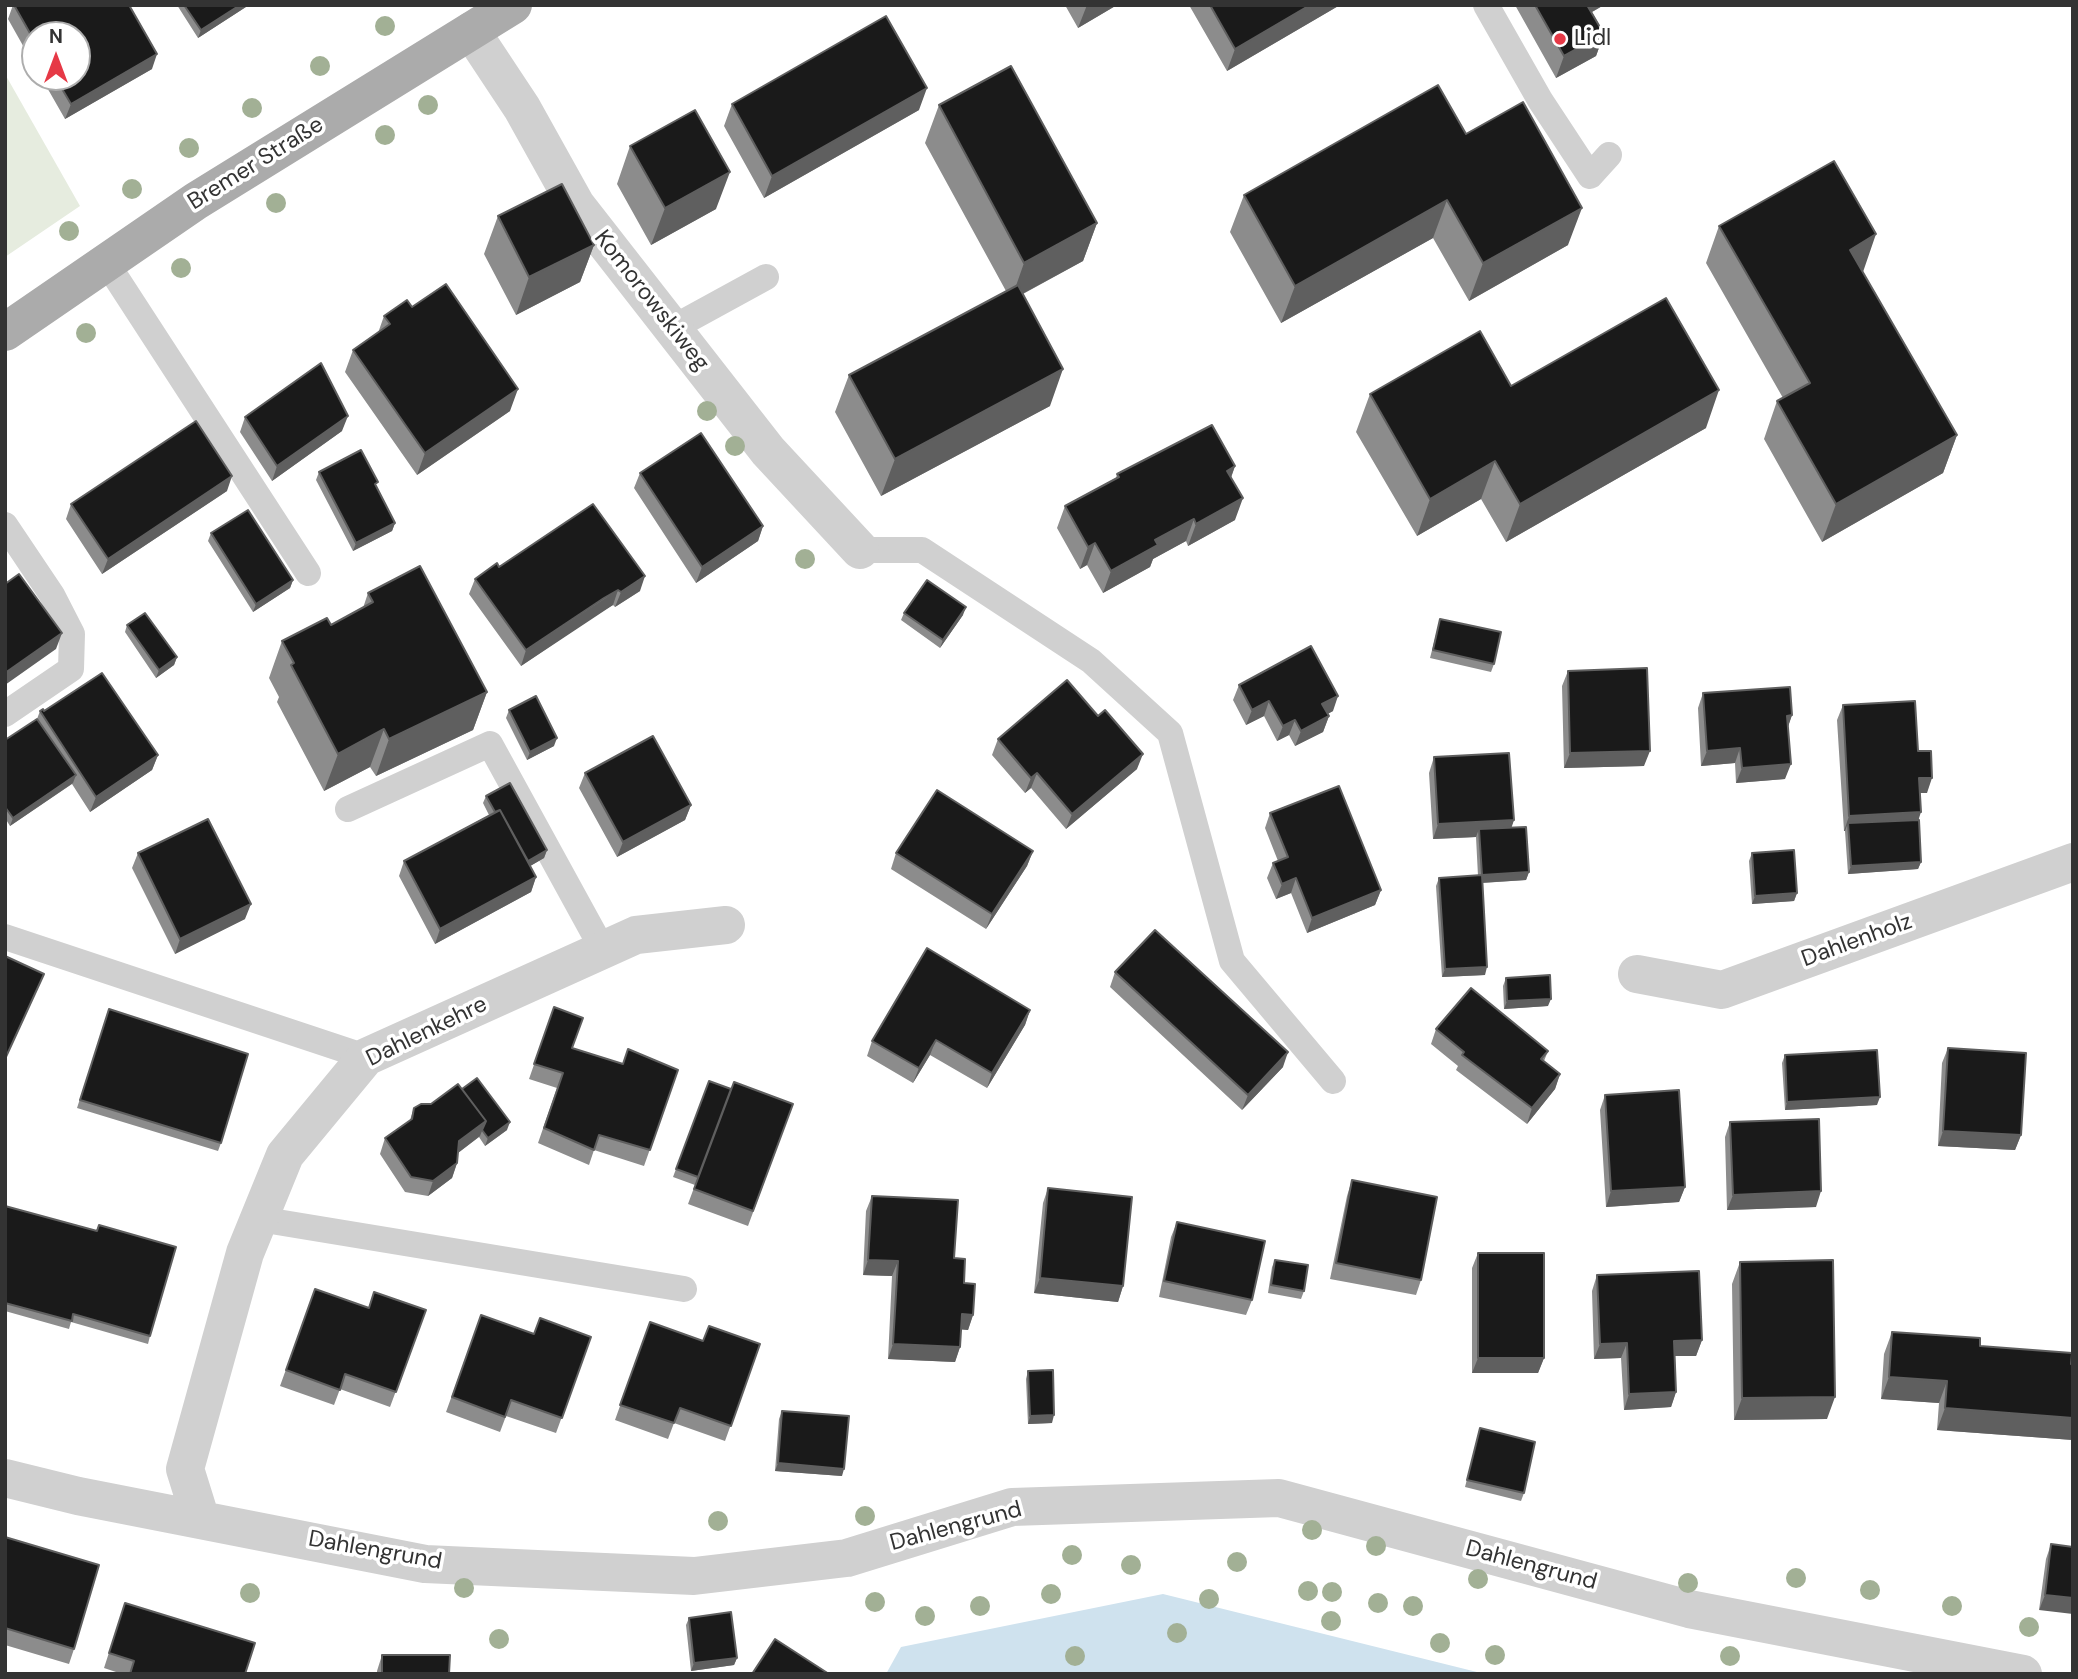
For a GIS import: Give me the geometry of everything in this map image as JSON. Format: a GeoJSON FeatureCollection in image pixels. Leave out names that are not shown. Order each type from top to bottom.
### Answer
{"type":"FeatureCollection","features":[{"type":"Feature","properties":{"kind":"main road","name":"Bremer Straße"},"geometry":{"type":"LineString","coordinates":[[5,332],[196,201],[513,5]]}},
{"type":"Feature","properties":{"kind":"street","name":"Komorowskiweg"},"geometry":{"type":"LineString","coordinates":[[471,31],[522,108],[576,205],[768,451],[859,550]]}},
{"type":"Feature","properties":{"kind":"street","name":"Dahlenholz"},"geometry":{"type":"LineString","coordinates":[[1637,974],[1722,990],[2073,862]]}},
{"type":"Feature","properties":{"kind":"street","name":"Dahlenkehre"},"geometry":{"type":"LineString","coordinates":[[200,1517],[186,1469],[245,1253],[285,1155],[366,1057],[636,935],[726,925]]}},
{"type":"Feature","properties":{"kind":"street","name":"Dahlengrund"},"geometry":{"type":"LineString","coordinates":[[5,1478],[78,1496],[200,1517],[425,1564],[694,1576],[847,1559],[1012,1507],[1279,1498],[1689,1609],[2022,1674]]}},
{"type":"Feature","properties":{"kind":"lane"},"geometry":{"type":"LineString","coordinates":[[1486,5],[1540,100],[1590,176],[1609,155]]}},
{"type":"Feature","properties":{"kind":"lane"},"geometry":{"type":"LineString","coordinates":[[106,262],[308,573]]}},
{"type":"Feature","properties":{"kind":"lane"},"geometry":{"type":"LineString","coordinates":[[671,329],[766,277]]}},
{"type":"Feature","properties":{"kind":"lane"},"geometry":{"type":"LineString","coordinates":[[5,525],[52,595],[72,634],[71,669],[5,714]]}},
{"type":"Feature","properties":{"kind":"lane"},"geometry":{"type":"LineString","coordinates":[[859,550],[922,550],[1091,661],[1170,733],[1232,961],[1333,1081]]}},
{"type":"Feature","properties":{"kind":"lane"},"geometry":{"type":"LineString","coordinates":[[348,808],[490,744],[603,950]]}},
{"type":"Feature","properties":{"kind":"lane"},"geometry":{"type":"LineString","coordinates":[[5,937],[366,1057]]}},
{"type":"Feature","properties":{"kind":"lane"},"geometry":{"type":"LineString","coordinates":[[259,1219],[684,1289]]}},
{"type":"Feature","properties":{"kind":"shaded area"},"geometry":{"type":"Polygon","coordinates":[[[5,74],[80,206],[5,257],[5,74]]]}},
{"type":"Feature","properties":{"kind":"water"},"geometry":{"type":"Polygon","coordinates":[[[1163,1594],[1485,1674],[886,1674],[901,1647],[1163,1594]]]}},
{"type":"Feature","properties":{"kind":"building"},"geometry":{"type":"Polygon","coordinates":[[[14,5],[129,5],[157,54],[71,104],[63,91],[91,91],[91,21],[23,21],[14,5]]]}},
{"type":"Feature","properties":{"kind":"building"},"geometry":{"type":"Polygon","coordinates":[[[184,5],[240,5],[201,30],[184,5]]]}},
{"type":"Feature","properties":{"kind":"building"},"geometry":{"type":"Polygon","coordinates":[[[1210,5],[1310,5],[1235,49],[1210,5]]]}},
{"type":"Feature","properties":{"kind":"building"},"geometry":{"type":"Polygon","coordinates":[[[1535,5],[1587,5],[1604,34],[1564,56],[1535,5]]]}},
{"type":"Feature","properties":{"kind":"building"},"geometry":{"type":"Polygon","coordinates":[[[886,16],[927,88],[772,176],[732,104],[886,16]]]}},
{"type":"Feature","properties":{"kind":"building"},"geometry":{"type":"Polygon","coordinates":[[[1011,66],[1097,223],[1024,263],[939,105],[1011,66]]]}},
{"type":"Feature","properties":{"kind":"building"},"geometry":{"type":"Polygon","coordinates":[[[1438,85],[1466,134],[1523,102],[1582,208],[1483,263],[1447,200],[1295,286],[1244,195],[1438,85]]]}},
{"type":"Feature","properties":{"kind":"building"},"geometry":{"type":"Polygon","coordinates":[[[695,110],[730,172],[665,208],[630,146],[695,110]]]}},
{"type":"Feature","properties":{"kind":"building"},"geometry":{"type":"Polygon","coordinates":[[[1834,161],[1876,234],[1850,250],[1957,435],[1836,504],[1777,401],[1810,383],[1719,226],[1834,161]]]}},
{"type":"Feature","properties":{"kind":"building"},"geometry":{"type":"Polygon","coordinates":[[[562,184],[594,245],[529,277],[498,216],[562,184]]]}},
{"type":"Feature","properties":{"kind":"building"},"geometry":{"type":"Polygon","coordinates":[[[446,284],[518,389],[425,453],[353,350],[390,324],[384,316],[407,300],[412,307],[446,284]]]}},
{"type":"Feature","properties":{"kind":"building"},"geometry":{"type":"Polygon","coordinates":[[[1018,285],[1063,369],[895,459],[849,375],[1018,285]]]}},
{"type":"Feature","properties":{"kind":"building"},"geometry":{"type":"Polygon","coordinates":[[[1666,298],[1719,390],[1520,504],[1495,461],[1430,499],[1370,394],[1480,331],[1511,386],[1666,298]]]}},
{"type":"Feature","properties":{"kind":"building"},"geometry":{"type":"Polygon","coordinates":[[[321,363],[348,416],[277,466],[245,417],[321,363]]]}},
{"type":"Feature","properties":{"kind":"building"},"geometry":{"type":"Polygon","coordinates":[[[196,421],[232,476],[108,559],[71,504],[196,421]]]}},
{"type":"Feature","properties":{"kind":"building"},"geometry":{"type":"Polygon","coordinates":[[[1212,425],[1235,466],[1227,471],[1243,498],[1196,524],[1194,519],[1155,540],[1158,545],[1111,571],[1095,543],[1088,547],[1065,506],[1119,477],[1117,474],[1212,425]]]}},
{"type":"Feature","properties":{"kind":"building"},"geometry":{"type":"Polygon","coordinates":[[[701,433],[763,526],[702,567],[640,473],[701,433]]]}},
{"type":"Feature","properties":{"kind":"building"},"geometry":{"type":"Polygon","coordinates":[[[361,450],[395,523],[356,543],[319,472],[361,450]]]}},
{"type":"Feature","properties":{"kind":"building"},"geometry":{"type":"Polygon","coordinates":[[[593,504],[645,576],[621,592],[618,590],[604,598],[526,650],[475,579],[497,563],[499,567],[593,504]]]}},
{"type":"Feature","properties":{"kind":"building"},"geometry":{"type":"Polygon","coordinates":[[[248,510],[293,580],[256,604],[211,533],[248,510]]]}},
{"type":"Feature","properties":{"kind":"building"},"geometry":{"type":"Polygon","coordinates":[[[420,566],[487,692],[389,739],[384,729],[338,754],[291,665],[294,663],[282,641],[327,618],[331,625],[373,602],[368,593],[420,566]]]}},
{"type":"Feature","properties":{"kind":"building"},"geometry":{"type":"Polygon","coordinates":[[[19,574],[62,633],[5,673],[5,584],[19,574]]]}},
{"type":"Feature","properties":{"kind":"building"},"geometry":{"type":"Polygon","coordinates":[[[927,580],[966,607],[943,640],[904,613],[927,580]]]}},
{"type":"Feature","properties":{"kind":"building"},"geometry":{"type":"Polygon","coordinates":[[[145,613],[177,657],[159,670],[127,625],[145,613]]]}},
{"type":"Feature","properties":{"kind":"building"},"geometry":{"type":"Polygon","coordinates":[[[1440,619],[1501,632],[1494,664],[1433,650],[1440,619]]]}},
{"type":"Feature","properties":{"kind":"building"},"geometry":{"type":"Polygon","coordinates":[[[1311,646],[1338,696],[1322,704],[1329,716],[1301,731],[1295,720],[1283,726],[1269,701],[1252,710],[1239,685],[1311,646]]]}},
{"type":"Feature","properties":{"kind":"building"},"geometry":{"type":"Polygon","coordinates":[[[1647,668],[1650,751],[1570,753],[1568,671],[1647,668]]]}},
{"type":"Feature","properties":{"kind":"building"},"geometry":{"type":"Polygon","coordinates":[[[102,673],[158,755],[96,797],[40,711],[102,673]]]}},
{"type":"Feature","properties":{"kind":"building"},"geometry":{"type":"Polygon","coordinates":[[[1067,680],[1098,716],[1105,710],[1143,754],[1072,814],[1037,773],[1031,778],[998,739],[1067,680]]]}},
{"type":"Feature","properties":{"kind":"building"},"geometry":{"type":"Polygon","coordinates":[[[1790,687],[1792,715],[1787,716],[1791,764],[1742,768],[1740,748],[1707,751],[1703,693],[1790,687]]]}},
{"type":"Feature","properties":{"kind":"building"},"geometry":{"type":"Polygon","coordinates":[[[536,696],[557,738],[530,752],[509,710],[536,696]]]}},
{"type":"Feature","properties":{"kind":"building"},"geometry":{"type":"Polygon","coordinates":[[[1915,701],[1918,751],[1931,751],[1932,778],[1919,778],[1921,812],[1849,816],[1843,705],[1915,701]]]}},
{"type":"Feature","properties":{"kind":"building"},"geometry":{"type":"Polygon","coordinates":[[[37,719],[76,775],[13,818],[5,807],[5,740],[37,719]]]}},
{"type":"Feature","properties":{"kind":"building"},"geometry":{"type":"Polygon","coordinates":[[[653,736],[691,805],[623,842],[585,773],[653,736]]]}},
{"type":"Feature","properties":{"kind":"building"},"geometry":{"type":"Polygon","coordinates":[[[1509,753],[1514,820],[1438,824],[1434,757],[1509,753]]]}},
{"type":"Feature","properties":{"kind":"building"},"geometry":{"type":"Polygon","coordinates":[[[510,783],[547,850],[528,861],[500,810],[495,812],[486,796],[510,783]]]}},
{"type":"Feature","properties":{"kind":"building"},"geometry":{"type":"Polygon","coordinates":[[[1339,786],[1381,890],[1312,918],[1296,878],[1282,884],[1273,863],[1288,857],[1270,813],[1339,786]]]}},
{"type":"Feature","properties":{"kind":"building"},"geometry":{"type":"Polygon","coordinates":[[[937,790],[1033,851],[992,914],[896,853],[937,790]]]}},
{"type":"Feature","properties":{"kind":"building"},"geometry":{"type":"Polygon","coordinates":[[[500,810],[536,877],[440,929],[404,861],[500,810]]]}},
{"type":"Feature","properties":{"kind":"building"},"geometry":{"type":"Polygon","coordinates":[[[208,819],[251,904],[180,939],[138,853],[208,819]]]}},
{"type":"Feature","properties":{"kind":"building"},"geometry":{"type":"Polygon","coordinates":[[[1919,820],[1921,862],[1851,866],[1848,823],[1919,820]]]}},
{"type":"Feature","properties":{"kind":"building"},"geometry":{"type":"Polygon","coordinates":[[[1526,827],[1529,872],[1482,875],[1479,829],[1526,827]]]}},
{"type":"Feature","properties":{"kind":"building"},"geometry":{"type":"Polygon","coordinates":[[[1794,850],[1797,893],[1755,896],[1752,853],[1794,850]]]}},
{"type":"Feature","properties":{"kind":"building"},"geometry":{"type":"Polygon","coordinates":[[[1482,875],[1487,967],[1445,969],[1439,878],[1482,875]]]}},
{"type":"Feature","properties":{"kind":"building"},"geometry":{"type":"Polygon","coordinates":[[[1155,930],[1288,1052],[1248,1095],[1115,972],[1155,930]]]}},
{"type":"Feature","properties":{"kind":"building"},"geometry":{"type":"Polygon","coordinates":[[[927,948],[1030,1010],[992,1073],[936,1040],[919,1068],[872,1041],[927,948]]]}},
{"type":"Feature","properties":{"kind":"building"},"geometry":{"type":"Polygon","coordinates":[[[5,956],[44,974],[5,1059],[5,956]]]}},
{"type":"Feature","properties":{"kind":"building"},"geometry":{"type":"Polygon","coordinates":[[[1550,975],[1551,999],[1507,1001],[1506,978],[1550,975]]]}},
{"type":"Feature","properties":{"kind":"building"},"geometry":{"type":"Polygon","coordinates":[[[1471,988],[1548,1051],[1541,1059],[1560,1074],[1532,1108],[1462,1055],[1464,1052],[1436,1029],[1471,988]]]}},
{"type":"Feature","properties":{"kind":"building"},"geometry":{"type":"Polygon","coordinates":[[[554,1007],[583,1018],[572,1048],[623,1064],[628,1049],[678,1070],[650,1150],[599,1135],[594,1150],[544,1128],[563,1073],[534,1064],[554,1007]]]}},
{"type":"Feature","properties":{"kind":"building"},"geometry":{"type":"Polygon","coordinates":[[[109,1009],[248,1054],[221,1143],[80,1100],[109,1009]]]}},
{"type":"Feature","properties":{"kind":"building"},"geometry":{"type":"Polygon","coordinates":[[[1948,1048],[2026,1053],[2021,1135],[1943,1131],[1948,1048]]]}},
{"type":"Feature","properties":{"kind":"building"},"geometry":{"type":"Polygon","coordinates":[[[1877,1050],[1880,1097],[1787,1102],[1785,1055],[1877,1050]]]}},
{"type":"Feature","properties":{"kind":"building"},"geometry":{"type":"Polygon","coordinates":[[[477,1078],[510,1122],[488,1138],[482,1130],[486,1121],[462,1089],[477,1078]]]}},
{"type":"Feature","properties":{"kind":"building"},"geometry":{"type":"Polygon","coordinates":[[[709,1081],[731,1089],[698,1177],[676,1169],[709,1081]]]}},
{"type":"Feature","properties":{"kind":"building"},"geometry":{"type":"Polygon","coordinates":[[[734,1082],[793,1104],[753,1211],[694,1189],[734,1082]]]}},
{"type":"Feature","properties":{"kind":"building"},"geometry":{"type":"Polygon","coordinates":[[[458,1084],[486,1121],[459,1141],[457,1163],[433,1181],[411,1177],[385,1138],[412,1119],[414,1108],[421,1104],[431,1104],[458,1084]]]}},
{"type":"Feature","properties":{"kind":"building"},"geometry":{"type":"Polygon","coordinates":[[[1679,1090],[1685,1187],[1611,1191],[1605,1095],[1679,1090]]]}},
{"type":"Feature","properties":{"kind":"building"},"geometry":{"type":"Polygon","coordinates":[[[1819,1119],[1821,1191],[1733,1195],[1730,1122],[1819,1119]]]}},
{"type":"Feature","properties":{"kind":"building"},"geometry":{"type":"Polygon","coordinates":[[[1352,1180],[1437,1197],[1421,1280],[1336,1263],[1352,1180]]]}},
{"type":"Feature","properties":{"kind":"building"},"geometry":{"type":"Polygon","coordinates":[[[1048,1188],[1132,1197],[1123,1286],[1040,1278],[1048,1188]]]}},
{"type":"Feature","properties":{"kind":"building"},"geometry":{"type":"Polygon","coordinates":[[[872,1196],[958,1200],[954,1258],[965,1259],[964,1283],[975,1284],[973,1315],[962,1314],[960,1347],[893,1344],[898,1261],[868,1260],[872,1196]]]}},
{"type":"Feature","properties":{"kind":"building"},"geometry":{"type":"Polygon","coordinates":[[[5,1206],[97,1231],[99,1225],[176,1247],[150,1336],[73,1314],[72,1321],[5,1303],[5,1206]]]}},
{"type":"Feature","properties":{"kind":"building"},"geometry":{"type":"Polygon","coordinates":[[[1177,1222],[1265,1241],[1252,1300],[1164,1281],[1177,1222]]]}},
{"type":"Feature","properties":{"kind":"building"},"geometry":{"type":"Polygon","coordinates":[[[1478,1253],[1544,1253],[1544,1358],[1478,1358],[1478,1253]]]}},
{"type":"Feature","properties":{"kind":"building"},"geometry":{"type":"Polygon","coordinates":[[[1275,1260],[1308,1265],[1304,1291],[1271,1285],[1275,1260]]]}},
{"type":"Feature","properties":{"kind":"building"},"geometry":{"type":"Polygon","coordinates":[[[1833,1260],[1835,1397],[1742,1398],[1740,1262],[1833,1260]]]}},
{"type":"Feature","properties":{"kind":"building"},"geometry":{"type":"Polygon","coordinates":[[[1699,1271],[1702,1340],[1674,1341],[1676,1392],[1629,1394],[1627,1343],[1600,1344],[1597,1275],[1699,1271]]]}},
{"type":"Feature","properties":{"kind":"building"},"geometry":{"type":"Polygon","coordinates":[[[315,1289],[369,1308],[374,1292],[426,1310],[396,1392],[345,1374],[340,1390],[286,1370],[315,1289]]]}},
{"type":"Feature","properties":{"kind":"building"},"geometry":{"type":"Polygon","coordinates":[[[481,1315],[534,1334],[540,1318],[591,1337],[562,1418],[511,1400],[505,1417],[452,1397],[481,1315]]]}},
{"type":"Feature","properties":{"kind":"building"},"geometry":{"type":"Polygon","coordinates":[[[650,1322],[703,1341],[709,1326],[760,1344],[731,1426],[680,1408],[674,1423],[620,1405],[650,1322]]]}},
{"type":"Feature","properties":{"kind":"building"},"geometry":{"type":"Polygon","coordinates":[[[1892,1332],[1980,1338],[1980,1346],[2072,1353],[2073,1418],[1945,1408],[1947,1381],[1889,1377],[1892,1332]]]}},
{"type":"Feature","properties":{"kind":"building"},"geometry":{"type":"Polygon","coordinates":[[[1053,1370],[1054,1415],[1030,1416],[1028,1371],[1053,1370]]]}},
{"type":"Feature","properties":{"kind":"building"},"geometry":{"type":"Polygon","coordinates":[[[782,1411],[849,1416],[844,1469],[778,1463],[782,1411]]]}},
{"type":"Feature","properties":{"kind":"building"},"geometry":{"type":"Polygon","coordinates":[[[1480,1428],[1535,1442],[1524,1493],[1467,1480],[1480,1428]]]}},
{"type":"Feature","properties":{"kind":"building"},"geometry":{"type":"Polygon","coordinates":[[[5,1537],[99,1565],[74,1649],[5,1628],[5,1537]]]}},
{"type":"Feature","properties":{"kind":"building"},"geometry":{"type":"Polygon","coordinates":[[[2051,1544],[2073,1547],[2073,1598],[2045,1595],[2051,1544]]]}},
{"type":"Feature","properties":{"kind":"building"},"geometry":{"type":"Polygon","coordinates":[[[125,1603],[255,1643],[245,1674],[130,1674],[134,1661],[109,1653],[125,1603]]]}},
{"type":"Feature","properties":{"kind":"building"},"geometry":{"type":"Polygon","coordinates":[[[731,1612],[737,1658],[694,1663],[689,1618],[731,1612]]]}},
{"type":"Feature","properties":{"kind":"building"},"geometry":{"type":"Polygon","coordinates":[[[775,1639],[829,1674],[752,1674],[775,1639]]]}},
{"type":"Feature","properties":{"kind":"building"},"geometry":{"type":"Polygon","coordinates":[[[382,1655],[450,1655],[449,1674],[382,1674],[382,1655]]]}},
{"type":"Feature","properties":{"kind":"place","name":"Lidl"},"geometry":{"type":"Point","coordinates":[1560,39]}}]}
